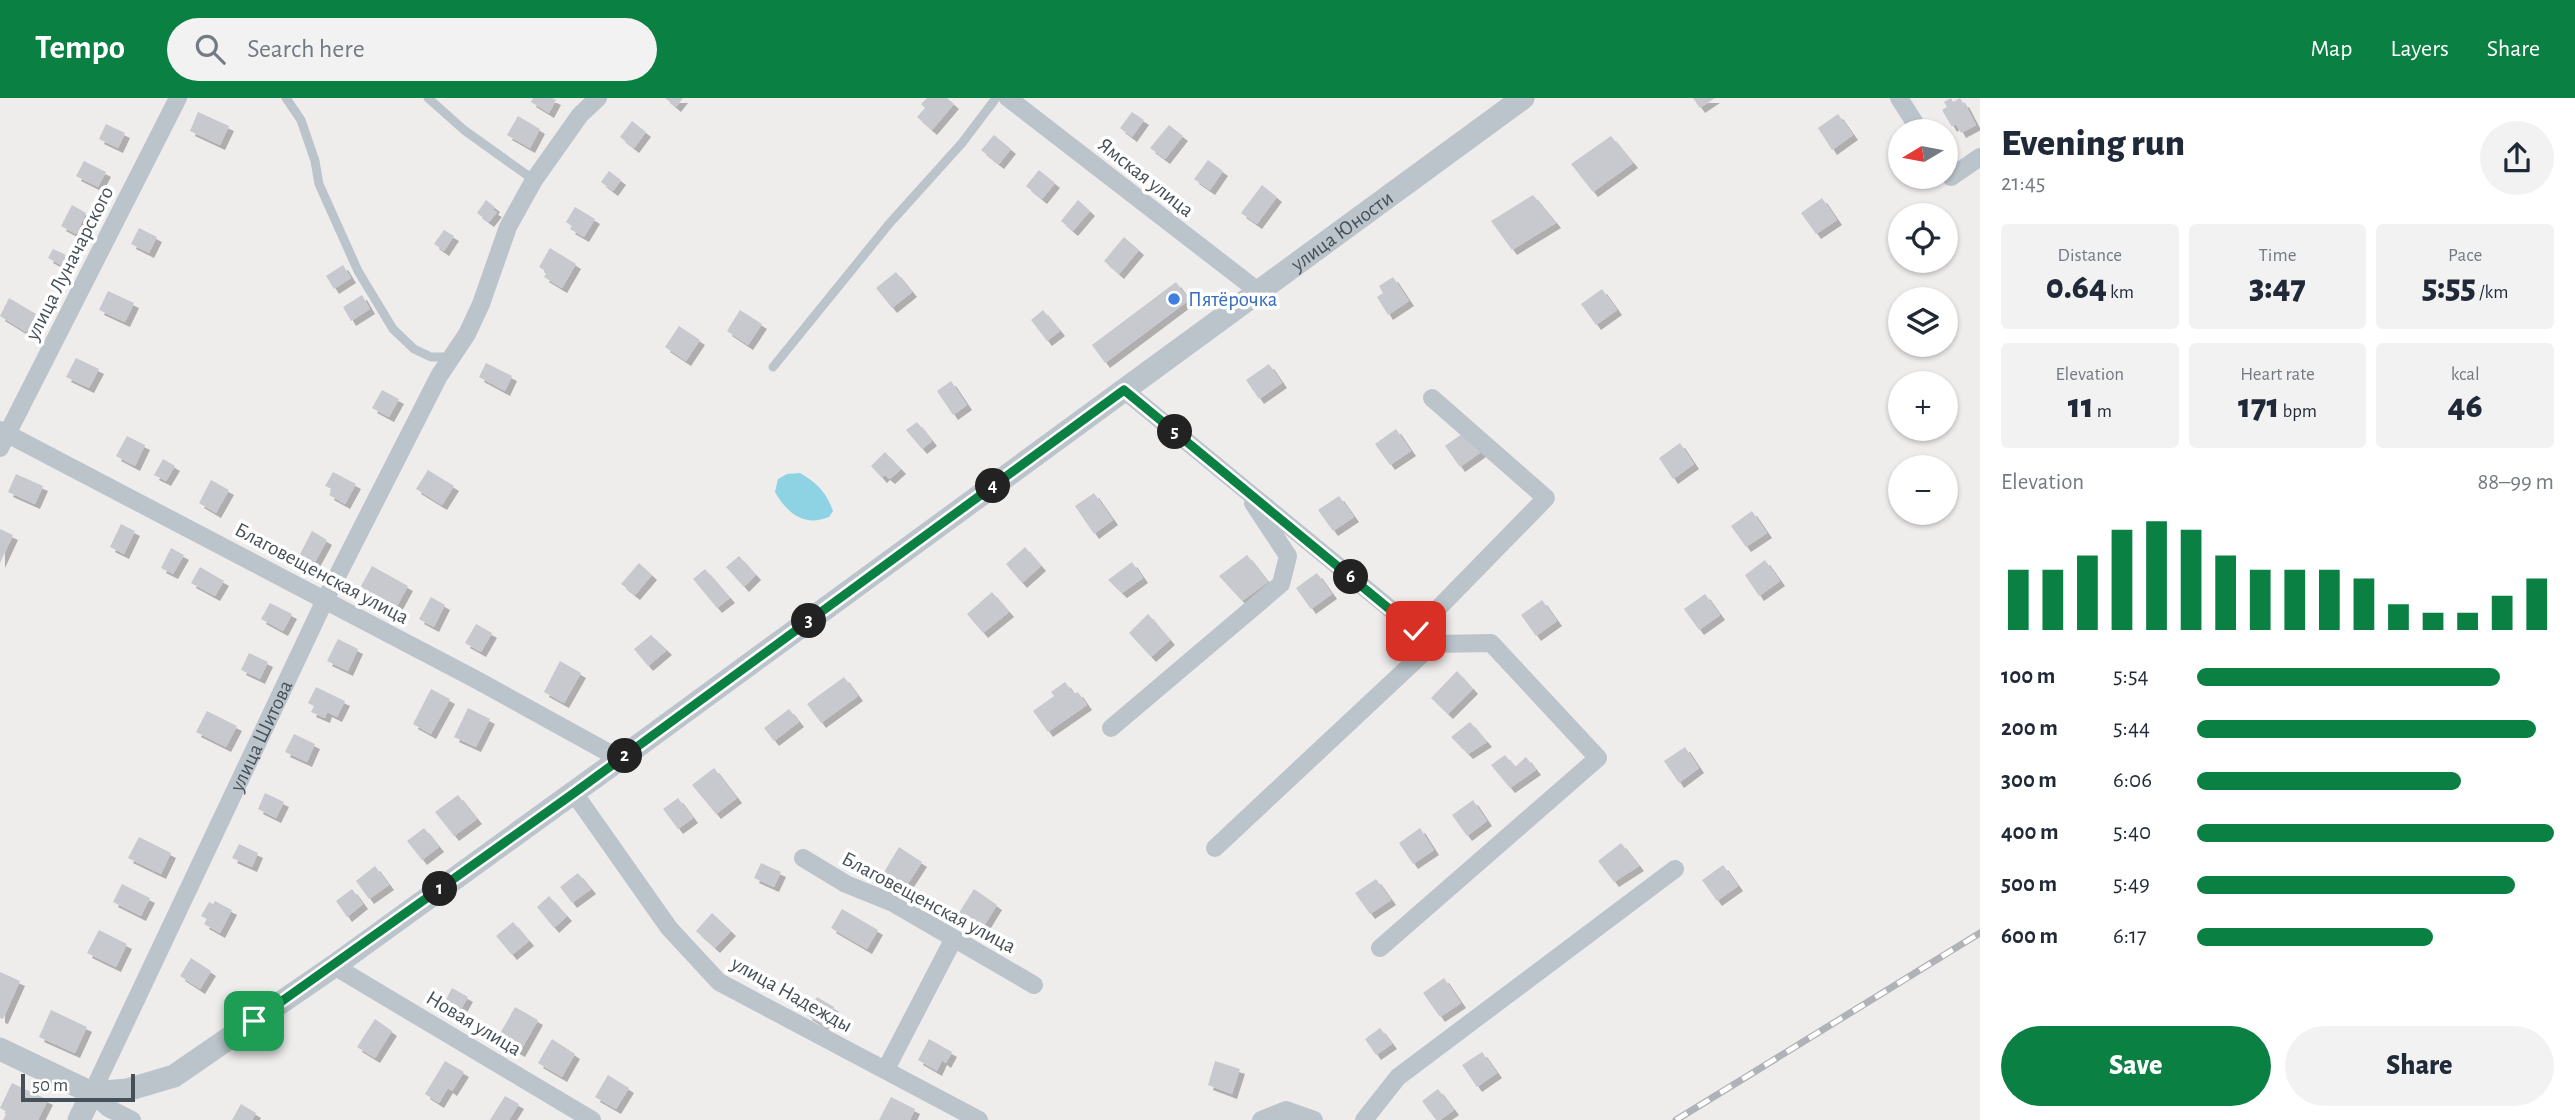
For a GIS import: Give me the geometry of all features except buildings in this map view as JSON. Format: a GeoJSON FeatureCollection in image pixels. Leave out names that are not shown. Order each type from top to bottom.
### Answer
{"type":"FeatureCollection","features":[{"type":"Feature","properties":{"kind":"street","name":"улица Луначарского"},"geometry":{"type":"LineString","coordinates":[[2,437],[178,98]]}},
{"type":"Feature","properties":{"kind":"street","name":"улица Шитова"},"geometry":{"type":"LineString","coordinates":[[79,1120],[325,600],[439,376],[454,357],[481,304],[509,227],[534,180],[580,115],[598,98]]}},
{"type":"Feature","properties":{"kind":"street","name":"Ямская улица"},"geometry":{"type":"LineString","coordinates":[[1007,98],[1258,291]]}},
{"type":"Feature","properties":{"kind":"street"},"geometry":{"type":"LineString","coordinates":[[1899,98],[1912,119]]}},
{"type":"Feature","properties":{"kind":"street","name":"улица Юности"},"geometry":{"type":"LineString","coordinates":[[92,1093],[127,1090],[174,1076],[334,965],[620,760],[1124,390],[1508,102]]}},
{"type":"Feature","properties":{"kind":"street"},"geometry":{"type":"LineString","coordinates":[[1958,172],[1980,157]]}},
{"type":"Feature","properties":{"kind":"street"},"geometry":{"type":"LineString","coordinates":[[1124,390],[1433,644],[1491,643],[1598,758],[1380,948]]}},
{"type":"Feature","properties":{"kind":"street"},"geometry":{"type":"LineString","coordinates":[[1416,631],[1546,498],[1432,398]]}},
{"type":"Feature","properties":{"kind":"street","name":"Благовещенская улица"},"geometry":{"type":"LineString","coordinates":[[2,437],[325,600],[620,760]]}},
{"type":"Feature","properties":{"kind":"street"},"geometry":{"type":"LineString","coordinates":[[1111,728],[1282,584],[1288,556],[1242,487]]}},
{"type":"Feature","properties":{"kind":"street"},"geometry":{"type":"LineString","coordinates":[[1215,848],[1433,644]]}},
{"type":"Feature","properties":{"kind":"street","name":"улица Надежды"},"geometry":{"type":"LineString","coordinates":[[574,793],[669,928],[719,982],[979,1120]]}},
{"type":"Feature","properties":{"kind":"street","name":"Благовещенская улица"},"geometry":{"type":"LineString","coordinates":[[803,858],[846,884],[893,903],[1034,985]]}},
{"type":"Feature","properties":{"kind":"street"},"geometry":{"type":"LineString","coordinates":[[1364,1120],[1398,1077],[1675,869]]}},
{"type":"Feature","properties":{"kind":"street"},"geometry":{"type":"LineString","coordinates":[[886,1069],[953,940]]}},
{"type":"Feature","properties":{"kind":"street","name":"Новая улица"},"geometry":{"type":"LineString","coordinates":[[334,965],[592,1120]]}},
{"type":"Feature","properties":{"kind":"street"},"geometry":{"type":"LineString","coordinates":[[0,1049],[92,1093],[108,1108],[131,1120]]}},
{"type":"Feature","properties":{"kind":"street"},"geometry":{"type":"LineString","coordinates":[[1261,1120],[1286,1110],[1314,1120]]}},
{"type":"Feature","properties":{"kind":"lane"},"geometry":{"type":"LineString","coordinates":[[286,98],[301,120],[315,161],[319,184],[358,271],[393,329],[414,349],[432,357],[454,357]]}},
{"type":"Feature","properties":{"kind":"lane"},"geometry":{"type":"LineString","coordinates":[[428,98],[464,131],[534,180]]}},
{"type":"Feature","properties":{"kind":"lane"},"geometry":{"type":"LineString","coordinates":[[773,367],[889,224],[962,143],[996,98]]}},
{"type":"Feature","properties":{"kind":"water"},"geometry":{"type":"Polygon","coordinates":[[[800,473],[824,493],[833,511],[829,517],[820,520],[804,519],[791,512],[780,500],[775,492],[778,479],[787,474],[800,473]]]}},
{"type":"Feature","properties":{"kind":"railway"},"geometry":{"type":"LineString","coordinates":[[1676,1120],[1980,933]]}},
{"type":"Feature","properties":{"kind":"place","name":"Пятёрочка"},"geometry":{"type":"Point","coordinates":[1174,299]}},
{"type":"Feature","properties":{"kind":"route"},"geometry":{"type":"LineString","coordinates":[[254,1021],[574,793],[1124,390],[1416,631]]}}]}
